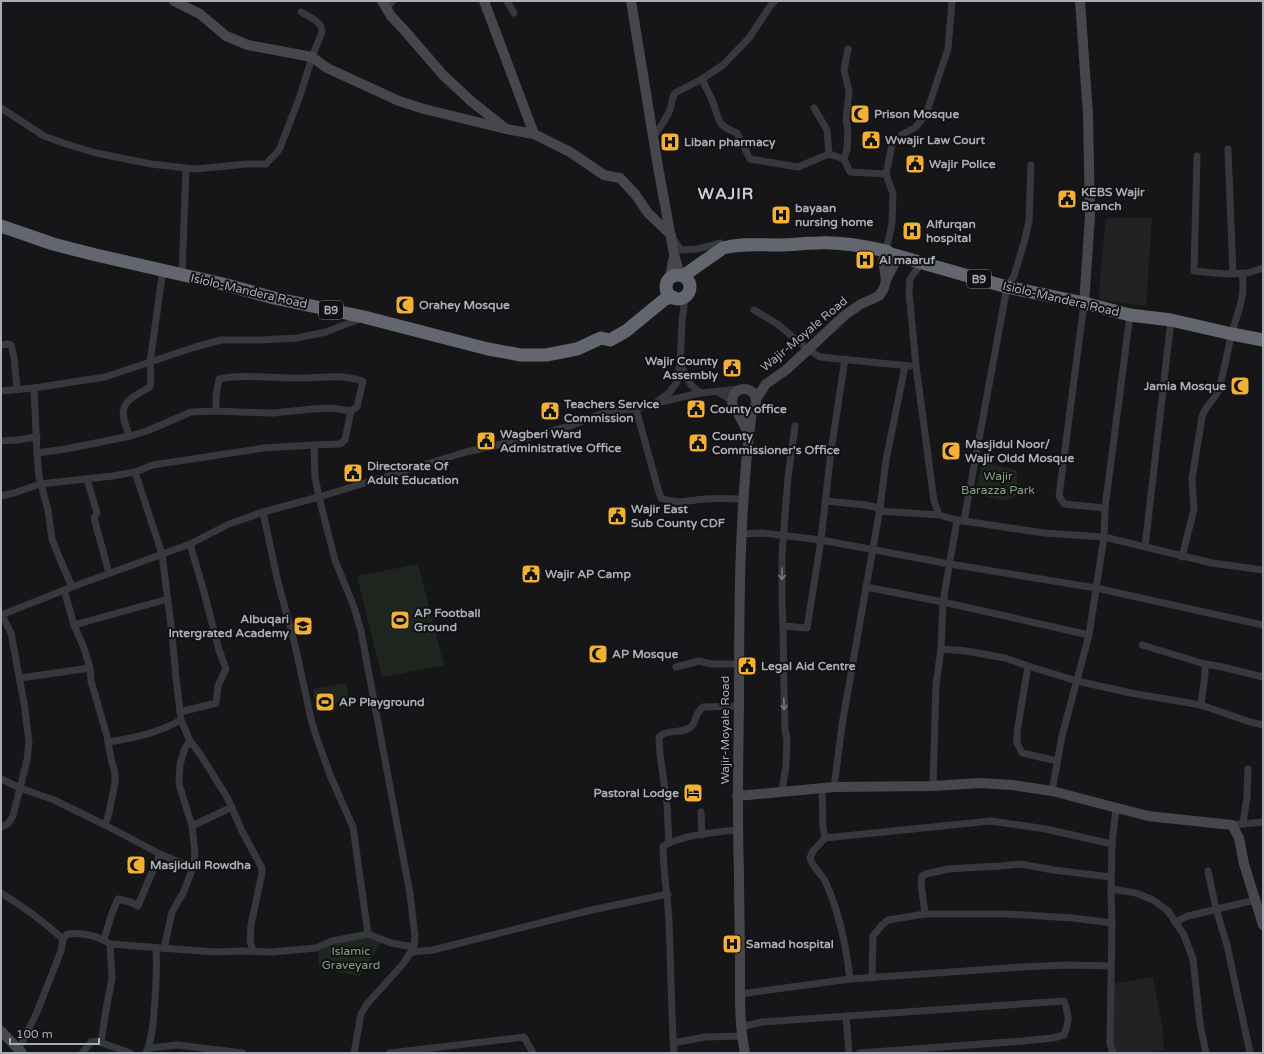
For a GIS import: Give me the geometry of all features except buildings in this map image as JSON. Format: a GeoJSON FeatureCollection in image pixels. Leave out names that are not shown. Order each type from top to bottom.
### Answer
{"type":"FeatureCollection","features":[{"type":"Feature","properties":{"kind":"highway","name":"Isiolo-Mandera Road"},"geometry":{"type":"LineString","coordinates":[[1,226],[53,244],[182,274],[274,298],[364,317],[488,349],[521,355],[546,355],[577,349],[600,338],[610,340],[626,331],[665,299],[700,265],[723,248],[747,244],[779,246],[819,242],[849,244],[886,251],[891,254],[1007,287],[1084,303],[1130,315],[1171,320],[1263,340]]}},
{"type":"Feature","properties":{"kind":"street"},"geometry":{"type":"LineString","coordinates":[[174,1],[200,14],[226,36],[248,45],[312,57],[327,68],[399,101],[424,109],[506,129],[534,134],[570,152],[604,175],[620,178],[635,194],[648,213],[671,235],[681,250],[697,249],[721,243],[723,248]]}},
{"type":"Feature","properties":{"kind":"street"},"geometry":{"type":"LineString","coordinates":[[484,1],[534,134]]}},
{"type":"Feature","properties":{"kind":"street"},"geometry":{"type":"LineString","coordinates":[[506,1],[514,13]]}},
{"type":"Feature","properties":{"kind":"street"},"geometry":{"type":"LineString","coordinates":[[631,1],[671,235],[682,322],[680,363],[676,382],[670,392],[656,403]]}},
{"type":"Feature","properties":{"kind":"street"},"geometry":{"type":"LineString","coordinates":[[768,1],[768,10]]}},
{"type":"Feature","properties":{"kind":"street"},"geometry":{"type":"LineString","coordinates":[[654,137],[670,111],[675,93],[702,79],[723,65],[749,38],[775,1]]}},
{"type":"Feature","properties":{"kind":"street"},"geometry":{"type":"LineString","coordinates":[[886,280],[883,260],[892,223],[893,194],[886,174],[892,145],[901,135],[916,127],[926,114],[948,49],[952,1]]}},
{"type":"Feature","properties":{"kind":"street"},"geometry":{"type":"LineString","coordinates":[[1080,1],[1088,115],[1090,217],[1084,303],[1059,496],[1064,504],[1105,508]]}},
{"type":"Feature","properties":{"kind":"street"},"geometry":{"type":"LineString","coordinates":[[387,3],[391,16],[443,75],[471,101],[506,129]]}},
{"type":"Feature","properties":{"kind":"street"},"geometry":{"type":"LineString","coordinates":[[2,108],[44,136],[96,152],[151,164],[195,169],[247,164],[266,164],[280,148],[322,32],[320,23],[301,12]]}},
{"type":"Feature","properties":{"kind":"street"},"geometry":{"type":"LineString","coordinates":[[848,49],[844,70],[849,91],[846,120],[848,129],[847,149],[844,158],[850,172],[886,174]]}},
{"type":"Feature","properties":{"kind":"street"},"geometry":{"type":"LineString","coordinates":[[702,79],[713,101],[719,122],[727,130],[738,133],[750,159],[798,167],[829,154],[844,158]]}},
{"type":"Feature","properties":{"kind":"street"},"geometry":{"type":"LineString","coordinates":[[814,108],[827,130],[829,154]]}},
{"type":"Feature","properties":{"kind":"street"},"geometry":{"type":"LineString","coordinates":[[1228,149],[1233,274]]}},
{"type":"Feature","properties":{"kind":"street"},"geometry":{"type":"LineString","coordinates":[[1197,156],[1194,271],[1212,274],[1233,274],[1248,273],[1263,268]]}},
{"type":"Feature","properties":{"kind":"street"},"geometry":{"type":"LineString","coordinates":[[933,786],[936,684],[941,648],[943,602],[1007,287],[1014,276],[1029,221],[1031,165]]}},
{"type":"Feature","properties":{"kind":"street"},"geometry":{"type":"LineString","coordinates":[[182,274],[186,169]]}},
{"type":"Feature","properties":{"kind":"street","name":"Wajir-Moyale Road"},"geometry":{"type":"LineString","coordinates":[[756,400],[766,384],[786,370],[845,315],[861,304],[879,296],[899,256]]}},
{"type":"Feature","properties":{"kind":"street"},"geometry":{"type":"LineString","coordinates":[[922,262],[910,279],[908,292],[934,501],[939,516]]}},
{"type":"Feature","properties":{"kind":"street"},"geometry":{"type":"LineString","coordinates":[[130,436],[124,424],[123,406],[129,399],[150,387],[150,362],[163,270]]}},
{"type":"Feature","properties":{"kind":"street"},"geometry":{"type":"LineString","coordinates":[[1182,557],[1194,510],[1192,479],[1202,417],[1204,410],[1214,399],[1218,390],[1243,296],[1244,285],[1242,273]]}},
{"type":"Feature","properties":{"kind":"street"},"geometry":{"type":"LineString","coordinates":[[754,310],[776,323],[808,350],[820,357],[916,366]]}},
{"type":"Feature","properties":{"kind":"street"},"geometry":{"type":"LineString","coordinates":[[1052,791],[1062,736],[1089,635],[1104,537],[1105,508],[1130,315]]}},
{"type":"Feature","properties":{"kind":"street"},"geometry":{"type":"LineString","coordinates":[[1,391],[34,388],[105,377],[195,347],[221,340],[290,338],[326,332],[364,317]]}},
{"type":"Feature","properties":{"kind":"street"},"geometry":{"type":"LineString","coordinates":[[1144,547],[1171,320]]}},
{"type":"Feature","properties":{"kind":"street"},"geometry":{"type":"LineString","coordinates":[[1,346],[7,344],[11,345],[14,357],[17,389]]}},
{"type":"Feature","properties":{"kind":"street"},"geometry":{"type":"LineString","coordinates":[[784,626],[807,628],[821,540],[844,359]]}},
{"type":"Feature","properties":{"kind":"street"},"geometry":{"type":"LineString","coordinates":[[680,363],[691,386],[700,393]]}},
{"type":"Feature","properties":{"kind":"street"},"geometry":{"type":"LineString","coordinates":[[834,787],[842,725],[880,510],[886,460],[905,366]]}},
{"type":"Feature","properties":{"kind":"street"},"geometry":{"type":"LineString","coordinates":[[36,453],[66,449],[130,436],[148,431],[191,412],[216,410],[273,413],[332,408],[351,411],[357,407],[363,381],[355,378],[329,376],[294,378],[250,376],[228,377],[219,379],[216,396],[216,410]]}},
{"type":"Feature","properties":{"kind":"street"},"geometry":{"type":"LineString","coordinates":[[1,827],[8,824],[13,816],[27,760],[28,742],[20,678],[11,633],[2,615],[109,573],[190,544],[229,524],[263,512],[319,497],[466,452],[570,426],[609,411],[636,408],[700,393],[743,389],[766,384]]}},
{"type":"Feature","properties":{"kind":"street"},"geometry":{"type":"LineString","coordinates":[[34,388],[37,437],[36,453],[40,484],[48,510],[52,539],[72,587]]}},
{"type":"Feature","properties":{"kind":"street"},"geometry":{"type":"LineString","coordinates":[[736,410],[743,413],[747,413],[752,410],[755,405],[755,395],[743,389],[735,392],[731,400],[732,406],[736,410],[749,434]]}},
{"type":"Feature","properties":{"kind":"street"},"geometry":{"type":"LineString","coordinates":[[718,392],[731,400]]}},
{"type":"Feature","properties":{"kind":"street"},"geometry":{"type":"LineString","coordinates":[[636,408],[661,498],[668,501],[677,502],[714,498],[743,499]]}},
{"type":"Feature","properties":{"kind":"street","name":"Wajir-Moyale Road"},"geometry":{"type":"LineString","coordinates":[[745,1053],[741,1032],[740,994],[737,796],[738,664],[741,534],[752,410]]}},
{"type":"Feature","properties":{"kind":"street"},"geometry":{"type":"LineString","coordinates":[[1,496],[40,484],[135,472],[153,465],[264,448],[340,444],[345,440],[351,411]]}},
{"type":"Feature","properties":{"kind":"street"},"geometry":{"type":"LineString","coordinates":[[782,791],[786,766],[787,740],[785,729],[782,554],[788,477],[795,426]]}},
{"type":"Feature","properties":{"kind":"street"},"geometry":{"type":"LineString","coordinates":[[1,441],[37,437]]}},
{"type":"Feature","properties":{"kind":"street"},"geometry":{"type":"LineString","coordinates":[[314,445],[315,477],[319,497],[335,560],[354,607],[361,631],[410,894],[415,937],[413,950],[403,964],[380,988],[361,1014],[354,1053]]}},
{"type":"Feature","properties":{"kind":"street"},"geometry":{"type":"LineString","coordinates":[[135,472],[162,554],[181,720],[190,741],[200,754],[232,807],[242,831],[262,868],[251,925],[250,941],[254,951]]}},
{"type":"Feature","properties":{"kind":"street"},"geometry":{"type":"LineString","coordinates":[[87,479],[96,513],[94,518],[109,573]]}},
{"type":"Feature","properties":{"kind":"street"},"geometry":{"type":"LineString","coordinates":[[826,501],[865,505],[880,510],[939,516],[1044,533],[1104,537],[1182,557],[1263,570]]}},
{"type":"Feature","properties":{"kind":"street"},"geometry":{"type":"LineString","coordinates":[[263,512],[277,578],[301,669],[313,726],[330,775],[353,827],[368,934]]}},
{"type":"Feature","properties":{"kind":"street"},"geometry":{"type":"LineString","coordinates":[[741,534],[762,533],[821,540],[950,564],[1096,588],[1263,625]]}},
{"type":"Feature","properties":{"kind":"street"},"geometry":{"type":"LineString","coordinates":[[180,712],[216,702],[218,686],[226,669],[219,650],[190,544]]}},
{"type":"Feature","properties":{"kind":"street"},"geometry":{"type":"LineString","coordinates":[[866,586],[1089,635]]}},
{"type":"Feature","properties":{"kind":"street"},"geometry":{"type":"LineString","coordinates":[[64,590],[74,625],[84,648],[90,668],[91,682],[100,710],[115,773],[115,784],[105,825]]}},
{"type":"Feature","properties":{"kind":"street"},"geometry":{"type":"LineString","coordinates":[[74,625],[168,599]]}},
{"type":"Feature","properties":{"kind":"street"},"geometry":{"type":"LineString","coordinates":[[1142,645],[1205,664],[1263,677]]}},
{"type":"Feature","properties":{"kind":"street"},"geometry":{"type":"LineString","coordinates":[[941,648],[1005,658],[1077,681],[1131,693],[1201,705],[1263,725]]}},
{"type":"Feature","properties":{"kind":"street"},"geometry":{"type":"LineString","coordinates":[[676,667],[699,661],[711,664],[738,664]]}},
{"type":"Feature","properties":{"kind":"street"},"geometry":{"type":"LineString","coordinates":[[1201,705],[1205,664]]}},
{"type":"Feature","properties":{"kind":"street"},"geometry":{"type":"LineString","coordinates":[[1028,666],[1017,732],[1017,743],[1022,753],[1058,761]]}},
{"type":"Feature","properties":{"kind":"street"},"geometry":{"type":"LineString","coordinates":[[20,678],[90,668]]}},
{"type":"Feature","properties":{"kind":"street"},"geometry":{"type":"LineString","coordinates":[[669,843],[667,805],[659,737],[664,733],[688,729],[692,726],[698,712],[703,707],[738,706]]}},
{"type":"Feature","properties":{"kind":"street"},"geometry":{"type":"LineString","coordinates":[[108,742],[156,732],[181,720]]}},
{"type":"Feature","properties":{"kind":"street"},"geometry":{"type":"LineString","coordinates":[[164,949],[172,912],[183,893],[193,868],[195,854],[192,826],[179,784],[180,764],[185,748],[190,741]]}},
{"type":"Feature","properties":{"kind":"street"},"geometry":{"type":"LineString","coordinates":[[1244,823],[1248,769]]}},
{"type":"Feature","properties":{"kind":"street"},"geometry":{"type":"LineString","coordinates":[[1,780],[54,800],[160,854],[193,868]]}},
{"type":"Feature","properties":{"kind":"street"},"geometry":{"type":"LineString","coordinates":[[737,796],[834,787],[933,786],[980,783],[1012,785],[1052,791],[1148,816],[1232,825],[1263,822]]}},
{"type":"Feature","properties":{"kind":"street"},"geometry":{"type":"LineString","coordinates":[[822,789],[823,828],[826,838]]}},
{"type":"Feature","properties":{"kind":"street"},"geometry":{"type":"LineString","coordinates":[[192,826],[232,807]]}},
{"type":"Feature","properties":{"kind":"street"},"geometry":{"type":"LineString","coordinates":[[1113,1053],[1110,1044],[1112,923],[1111,877],[1112,844],[1116,808]]}},
{"type":"Feature","properties":{"kind":"street"},"geometry":{"type":"LineString","coordinates":[[701,812],[702,835]]}},
{"type":"Feature","properties":{"kind":"street"},"geometry":{"type":"LineString","coordinates":[[850,979],[846,946],[837,911],[822,874],[810,858],[813,851],[826,838],[990,822],[1046,829],[1112,844]]}},
{"type":"Feature","properties":{"kind":"street"},"geometry":{"type":"LineString","coordinates":[[1232,825],[1239,838],[1244,864],[1263,925]]}},
{"type":"Feature","properties":{"kind":"street"},"geometry":{"type":"LineString","coordinates":[[674,1053],[668,894],[663,859],[663,846],[669,843],[702,835],[738,830]]}},
{"type":"Feature","properties":{"kind":"street"},"geometry":{"type":"LineString","coordinates":[[104,939],[118,899],[138,906],[147,881],[160,854]]}},
{"type":"Feature","properties":{"kind":"street"},"geometry":{"type":"LineString","coordinates":[[925,914],[921,884],[922,876],[948,869],[1021,864],[1053,870],[1111,877]]}},
{"type":"Feature","properties":{"kind":"street"},"geometry":{"type":"LineString","coordinates":[[1208,871],[1216,909],[1227,945],[1250,1053]]}},
{"type":"Feature","properties":{"kind":"street"},"geometry":{"type":"LineString","coordinates":[[1111,889],[1136,893],[1154,900],[1168,911],[1184,935],[1193,959],[1200,1024],[1206,1053]]}},
{"type":"Feature","properties":{"kind":"street"},"geometry":{"type":"LineString","coordinates":[[1,893],[45,922],[63,939]]}},
{"type":"Feature","properties":{"kind":"street"},"geometry":{"type":"LineString","coordinates":[[1,1031],[20,1051],[61,951],[63,939],[67,934],[73,933],[104,939],[110,944],[156,949],[215,952],[272,952],[316,948],[332,941],[368,934],[413,950],[433,950],[587,911],[668,894]]}},
{"type":"Feature","properties":{"kind":"street"},"geometry":{"type":"LineString","coordinates":[[1175,922],[1188,916],[1255,900]]}},
{"type":"Feature","properties":{"kind":"street"},"geometry":{"type":"LineString","coordinates":[[872,978],[873,936],[888,920],[925,914],[1013,914],[1073,918],[1112,923]]}},
{"type":"Feature","properties":{"kind":"street"},"geometry":{"type":"LineString","coordinates":[[102,1042],[112,978],[110,944]]}},
{"type":"Feature","properties":{"kind":"street"},"geometry":{"type":"LineString","coordinates":[[156,949],[156,983],[153,1024],[148,1050],[177,1045],[243,1053]]}},
{"type":"Feature","properties":{"kind":"street"},"geometry":{"type":"LineString","coordinates":[[740,994],[850,979],[1020,967],[1068,965],[1111,966]]}},
{"type":"Feature","properties":{"kind":"street"},"geometry":{"type":"LineString","coordinates":[[673,1043],[741,1032],[762,1022],[1064,1001],[1067,1010],[1067,1028],[1064,1035],[1053,1038],[860,1053]]}},
{"type":"Feature","properties":{"kind":"street"},"geometry":{"type":"LineString","coordinates":[[846,1016],[849,1053]]}},
{"type":"Feature","properties":{"kind":"street"},"geometry":{"type":"LineString","coordinates":[[390,1053],[524,1037],[533,1053]]}},
{"type":"Feature","properties":{"kind":"street"},"geometry":{"type":"LineString","coordinates":[[82,1053],[91,1042],[97,1041],[130,1053]]}},
{"type":"Feature","properties":{"kind":"shaded area"},"geometry":{"type":"Polygon","coordinates":[[[1106,218],[1152,218],[1146,306],[1100,300],[1099,290],[1106,218]]]}},
{"type":"Feature","properties":{"kind":"shaded area"},"geometry":{"type":"Polygon","coordinates":[[[1153,977],[1162,1024],[1164,1050],[1146,1053],[1115,1053],[1111,1042],[1112,984],[1153,977]]]}},
{"type":"Feature","properties":{"kind":"green space","name":"Wajir Barazza Park"},"geometry":{"type":"Polygon","coordinates":[[[982,462],[1016,470],[1019,494],[1005,501],[975,494],[982,462]]]}},
{"type":"Feature","properties":{"kind":"green space","name":"AP Football Ground"},"geometry":{"type":"Polygon","coordinates":[[[418,564],[444,665],[382,677],[357,576],[418,564]]]}},
{"type":"Feature","properties":{"kind":"green space"},"geometry":{"type":"Polygon","coordinates":[[[346,683],[349,701],[316,706],[313,689],[346,683]]]}},
{"type":"Feature","properties":{"kind":"green space","name":"Islamic Graveyard"},"geometry":{"type":"Polygon","coordinates":[[[368,937],[381,943],[359,976],[338,972],[319,966],[318,952],[328,945],[368,937]]]}},
{"type":"Feature","properties":{"kind":"place","name":"Prison Mosque"},"geometry":{"type":"Point","coordinates":[860,114]}},
{"type":"Feature","properties":{"kind":"place","name":"Wwajir Law Court"},"geometry":{"type":"Point","coordinates":[871,140]}},
{"type":"Feature","properties":{"kind":"place","name":"Liban pharmacy"},"geometry":{"type":"Point","coordinates":[670,142]}},
{"type":"Feature","properties":{"kind":"place","name":"Wajir Police"},"geometry":{"type":"Point","coordinates":[915,164]}},
{"type":"Feature","properties":{"kind":"place","name":"KEBS Wajir Branch"},"geometry":{"type":"Point","coordinates":[1067,199]}},
{"type":"Feature","properties":{"kind":"place","name":"bayaan nursing home"},"geometry":{"type":"Point","coordinates":[781,215]}},
{"type":"Feature","properties":{"kind":"place","name":"Alfurqan hospital"},"geometry":{"type":"Point","coordinates":[912,231]}},
{"type":"Feature","properties":{"kind":"place","name":"Al maaruf"},"geometry":{"type":"Point","coordinates":[865,260]}},
{"type":"Feature","properties":{"kind":"place","name":"Orahey Mosque"},"geometry":{"type":"Point","coordinates":[405,305]}},
{"type":"Feature","properties":{"kind":"place","name":"Wajir County Assembly"},"geometry":{"type":"Point","coordinates":[732,368]}},
{"type":"Feature","properties":{"kind":"place","name":"Jamia Mosque"},"geometry":{"type":"Point","coordinates":[1240,386]}},
{"type":"Feature","properties":{"kind":"place","name":"County office"},"geometry":{"type":"Point","coordinates":[696,409]}},
{"type":"Feature","properties":{"kind":"place","name":"Teachers Service Commission"},"geometry":{"type":"Point","coordinates":[550,411]}},
{"type":"Feature","properties":{"kind":"place","name":"Wagberi Ward Administrative Office"},"geometry":{"type":"Point","coordinates":[486,441]}},
{"type":"Feature","properties":{"kind":"place","name":"County Commissioner's Office"},"geometry":{"type":"Point","coordinates":[698,443]}},
{"type":"Feature","properties":{"kind":"place","name":"Masjidul Noor/ Wajir Oldd Mosque"},"geometry":{"type":"Point","coordinates":[951,451]}},
{"type":"Feature","properties":{"kind":"place","name":"Directorate Of Adult Education"},"geometry":{"type":"Point","coordinates":[353,473]}},
{"type":"Feature","properties":{"kind":"place","name":"Wajir East Sub County CDF"},"geometry":{"type":"Point","coordinates":[617,516]}},
{"type":"Feature","properties":{"kind":"place","name":"Wajir AP Camp"},"geometry":{"type":"Point","coordinates":[531,574]}},
{"type":"Feature","properties":{"kind":"place","name":"AP Football Ground"},"geometry":{"type":"Point","coordinates":[400,620]}},
{"type":"Feature","properties":{"kind":"place","name":"Albuqari Intergrated Academy"},"geometry":{"type":"Point","coordinates":[303,626]}},
{"type":"Feature","properties":{"kind":"place","name":"AP Mosque"},"geometry":{"type":"Point","coordinates":[598,654]}},
{"type":"Feature","properties":{"kind":"place","name":"Legal Aid Centre"},"geometry":{"type":"Point","coordinates":[747,666]}},
{"type":"Feature","properties":{"kind":"place","name":"AP Playground"},"geometry":{"type":"Point","coordinates":[325,702]}},
{"type":"Feature","properties":{"kind":"place","name":"Pastoral Lodge"},"geometry":{"type":"Point","coordinates":[693,793]}},
{"type":"Feature","properties":{"kind":"place","name":"Masjidull Rowdha"},"geometry":{"type":"Point","coordinates":[136,865]}},
{"type":"Feature","properties":{"kind":"place","name":"Samad hospital"},"geometry":{"type":"Point","coordinates":[732,944]}},
{"type":"Feature","properties":{"kind":"district","name":"WAJIR"},"geometry":{"type":"Point","coordinates":[726,193]}}]}
